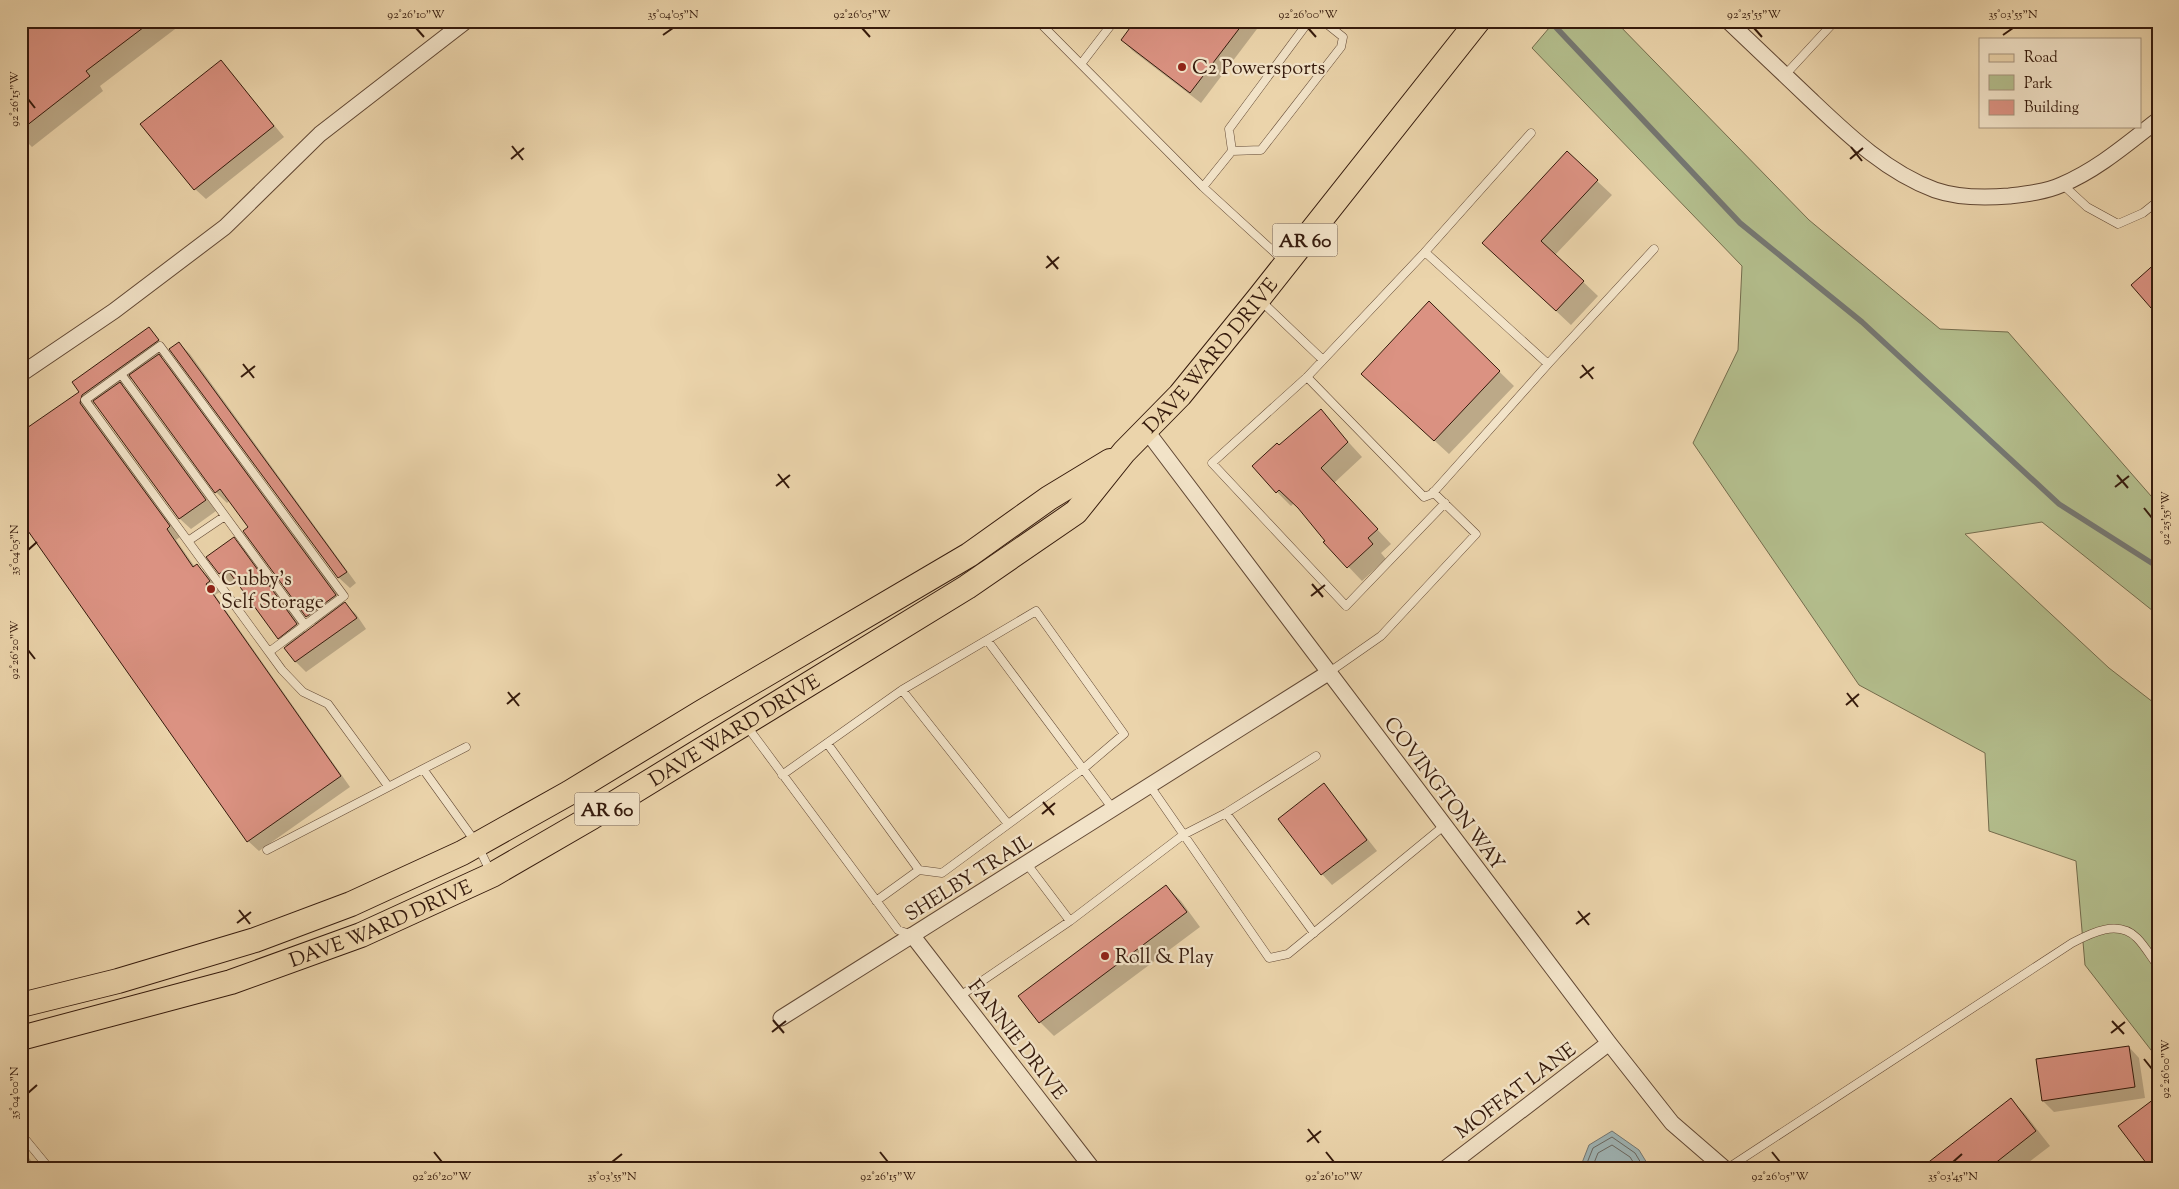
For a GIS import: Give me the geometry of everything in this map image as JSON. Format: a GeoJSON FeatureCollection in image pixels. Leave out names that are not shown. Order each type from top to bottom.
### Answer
{"type":"FeatureCollection","features":[{"type":"Feature","properties":{"kind":"main road","name":"DAVE WARD DRIVE"},"geometry":{"type":"LineString","coordinates":[[21,1038],[231,982],[361,935],[492,875],[592,817],[967,587],[1076,512],[1124,452],[1180,395],[1478,21]]}},
{"type":"Feature","properties":{"kind":"main road","name":"DAVE WARD DRIVE"},"geometry":{"type":"LineString","coordinates":[[21,1004],[118,981],[256,940],[351,904],[477,844],[569,793],[702,712],[969,555],[1049,498],[1124,452]]}},
{"type":"Feature","properties":{"kind":"street"},"geometry":{"type":"LineString","coordinates":[[21,374],[114,311],[225,227],[320,134],[466,21]]}},
{"type":"Feature","properties":{"kind":"street"},"geometry":{"type":"LineString","coordinates":[[1728,21],[1868,151],[1914,181],[1936,190],[1968,197],[1995,197],[2025,194],[2062,184],[2083,175],[2115,154],[2158,120]]}},
{"type":"Feature","properties":{"kind":"street","name":"COVINGTON WAY"},"geometry":{"type":"LineString","coordinates":[[1146,430],[1609,1043],[1672,1123],[1724,1168]]}},
{"type":"Feature","properties":{"kind":"street","name":"SHELBY TRAIL"},"geometry":{"type":"LineString","coordinates":[[781,1018],[1328,673]]}},
{"type":"Feature","properties":{"kind":"street","name":"FANNIE DRIVE"},"geometry":{"type":"LineString","coordinates":[[912,935],[1092,1168]]}},
{"type":"Feature","properties":{"kind":"street","name":"MOFFAT LANE"},"geometry":{"type":"LineString","coordinates":[[1446,1168],[1609,1043]]}},
{"type":"Feature","properties":{"kind":"lane"},"geometry":{"type":"LineString","coordinates":[[1038,21],[1203,187],[1286,263]]}},
{"type":"Feature","properties":{"kind":"lane"},"geometry":{"type":"LineString","coordinates":[[1080,64],[1114,21]]}},
{"type":"Feature","properties":{"kind":"lane"},"geometry":{"type":"LineString","coordinates":[[1203,187],[1232,151],[1229,129],[1309,21]]}},
{"type":"Feature","properties":{"kind":"lane"},"geometry":{"type":"LineString","coordinates":[[1232,151],[1261,150],[1341,47],[1343,37],[1323,21]]}},
{"type":"Feature","properties":{"kind":"lane"},"geometry":{"type":"LineString","coordinates":[[1785,75],[1835,21]]}},
{"type":"Feature","properties":{"kind":"lane"},"geometry":{"type":"LineString","coordinates":[[1445,503],[1346,606],[1212,463],[1307,377],[1425,252],[1531,133]]}},
{"type":"Feature","properties":{"kind":"lane"},"geometry":{"type":"LineString","coordinates":[[2062,184],[2087,207],[2118,224],[2143,213],[2158,201]]}},
{"type":"Feature","properties":{"kind":"lane"},"geometry":{"type":"LineString","coordinates":[[1307,377],[1424,497],[1433,492],[1654,249]]}},
{"type":"Feature","properties":{"kind":"lane"},"geometry":{"type":"LineString","coordinates":[[1425,252],[1548,364]]}},
{"type":"Feature","properties":{"kind":"lane"},"geometry":{"type":"LineString","coordinates":[[1258,299],[1323,360]]}},
{"type":"Feature","properties":{"kind":"lane"},"geometry":{"type":"LineString","coordinates":[[269,652],[344,596],[160,346],[85,400],[282,670],[303,692],[328,704],[388,786]]}},
{"type":"Feature","properties":{"kind":"lane"},"geometry":{"type":"LineString","coordinates":[[121,374],[305,625]]}},
{"type":"Feature","properties":{"kind":"lane"},"geometry":{"type":"LineString","coordinates":[[1328,673],[1381,636],[1476,534],[1433,492]]}},
{"type":"Feature","properties":{"kind":"lane"},"geometry":{"type":"LineString","coordinates":[[188,541],[225,516]]}},
{"type":"Feature","properties":{"kind":"lane"},"geometry":{"type":"LineString","coordinates":[[782,775],[902,690],[1036,611],[1124,734],[1083,769],[942,873],[919,870],[876,901]]}},
{"type":"Feature","properties":{"kind":"lane"},"geometry":{"type":"LineString","coordinates":[[987,640],[1113,809]]}},
{"type":"Feature","properties":{"kind":"lane"},"geometry":{"type":"LineString","coordinates":[[902,690],[1008,824]]}},
{"type":"Feature","properties":{"kind":"lane"},"geometry":{"type":"LineString","coordinates":[[745,723],[898,930],[912,935]]}},
{"type":"Feature","properties":{"kind":"lane"},"geometry":{"type":"LineString","coordinates":[[828,743],[919,870]]}},
{"type":"Feature","properties":{"kind":"lane"},"geometry":{"type":"LineString","coordinates":[[267,850],[466,747]]}},
{"type":"Feature","properties":{"kind":"lane"},"geometry":{"type":"LineString","coordinates":[[960,996],[1070,921],[1182,835],[1226,813],[1316,756]]}},
{"type":"Feature","properties":{"kind":"lane"},"geometry":{"type":"LineString","coordinates":[[423,769],[477,844],[492,875]]}},
{"type":"Feature","properties":{"kind":"lane"},"geometry":{"type":"LineString","coordinates":[[1150,786],[1182,835],[1269,958],[1288,954],[1445,825]]}},
{"type":"Feature","properties":{"kind":"lane"},"geometry":{"type":"LineString","coordinates":[[1226,813],[1314,933]]}},
{"type":"Feature","properties":{"kind":"lane"},"geometry":{"type":"LineString","coordinates":[[1027,864],[1070,921]]}},
{"type":"Feature","properties":{"kind":"lane"},"geometry":{"type":"LineString","coordinates":[[1728,1168],[2064,949],[2092,933],[2116,928],[2136,936],[2158,966]]}},
{"type":"Feature","properties":{"kind":"lane"},"geometry":{"type":"LineString","coordinates":[[21,1134],[49,1168]]}},
{"type":"Feature","properties":{"kind":"green space"},"geometry":{"type":"Polygon","coordinates":[[[1555,21],[1615,21],[1809,220],[1940,329],[2008,332],[2158,504],[2158,615],[2042,522],[1965,534],[2109,668],[2158,706],[2158,1059],[2085,965],[2076,861],[1989,831],[1985,753],[1859,685],[1693,443],[1738,350],[1742,266],[1532,48],[1555,21]]]}},
{"type":"Feature","properties":{"kind":"water"},"geometry":{"type":"Polygon","coordinates":[[[1612,1131],[1639,1150],[1650,1168],[1580,1168],[1589,1145],[1612,1131]]]}},
{"type":"Feature","properties":{"kind":"building"},"geometry":{"type":"Polygon","coordinates":[[[21,21],[152,21],[86,71],[90,76],[21,130],[21,21]]]}},
{"type":"Feature","properties":{"kind":"building","name":"C2 Powersports"},"geometry":{"type":"Polygon","coordinates":[[[1135,21],[1245,21],[1190,93],[1121,40],[1135,21]]]}},
{"type":"Feature","properties":{"kind":"building"},"geometry":{"type":"Polygon","coordinates":[[[221,60],[274,126],[194,190],[140,124],[221,60]]]}},
{"type":"Feature","properties":{"kind":"building"},"geometry":{"type":"Polygon","coordinates":[[[1567,151],[1598,180],[1541,241],[1584,281],[1556,311],[1482,243],[1567,151]]]}},
{"type":"Feature","properties":{"kind":"building"},"geometry":{"type":"Polygon","coordinates":[[[2158,261],[2158,316],[2131,285],[2158,261]]]}},
{"type":"Feature","properties":{"kind":"building"},"geometry":{"type":"Polygon","coordinates":[[[1429,301],[1500,371],[1434,441],[1361,374],[1429,301]]]}},
{"type":"Feature","properties":{"kind":"building"},"geometry":{"type":"Polygon","coordinates":[[[149,327],[159,340],[82,395],[80,403],[170,526],[167,529],[193,567],[197,564],[210,581],[206,584],[341,776],[247,842],[21,521],[21,432],[79,392],[72,382],[149,327]]]}},
{"type":"Feature","properties":{"kind":"building"},"geometry":{"type":"Polygon","coordinates":[[[179,342],[347,572],[338,578],[169,349],[179,342]]]}},
{"type":"Feature","properties":{"kind":"building"},"geometry":{"type":"Polygon","coordinates":[[[159,354],[336,595],[306,617],[243,531],[248,527],[220,489],[215,493],[129,375],[159,354]]]}},
{"type":"Feature","properties":{"kind":"building"},"geometry":{"type":"Polygon","coordinates":[[[120,382],[206,500],[179,519],[93,401],[120,382]]]}},
{"type":"Feature","properties":{"kind":"building"},"geometry":{"type":"Polygon","coordinates":[[[1321,409],[1348,442],[1321,468],[1378,529],[1368,538],[1373,544],[1347,568],[1323,542],[1325,541],[1298,508],[1279,490],[1276,493],[1252,466],[1277,443],[1279,445],[1321,409]]]}},
{"type":"Feature","properties":{"kind":"building"},"geometry":{"type":"Polygon","coordinates":[[[234,537],[297,624],[278,639],[227,569],[219,574],[206,557],[234,537]]]}},
{"type":"Feature","properties":{"kind":"building"},"geometry":{"type":"Polygon","coordinates":[[[345,602],[357,618],[295,662],[284,648],[345,602]]]}},
{"type":"Feature","properties":{"kind":"building"},"geometry":{"type":"Polygon","coordinates":[[[1324,783],[1367,840],[1321,875],[1278,819],[1324,783]]]}},
{"type":"Feature","properties":{"kind":"building"},"geometry":{"type":"Polygon","coordinates":[[[1166,885],[1187,912],[1039,1023],[1018,996],[1166,885]]]}},
{"type":"Feature","properties":{"kind":"building"},"geometry":{"type":"Polygon","coordinates":[[[2129,1046],[2135,1087],[2042,1101],[2036,1059],[2129,1046]]]}},
{"type":"Feature","properties":{"kind":"building"},"geometry":{"type":"Polygon","coordinates":[[[2158,1096],[2158,1168],[2150,1168],[2118,1126],[2158,1096]]]}},
{"type":"Feature","properties":{"kind":"building"},"geometry":{"type":"Polygon","coordinates":[[[2011,1098],[2036,1131],[1989,1168],[1921,1168],[2011,1098]]]}},
{"type":"Feature","properties":{"kind":"waterway"},"geometry":{"type":"LineString","coordinates":[[1550,21],[1740,223],[1862,322],[2059,504],[2158,567]]}},
{"type":"Feature","properties":{"kind":"place","name":"C2 Powersports"},"geometry":{"type":"Point","coordinates":[1182,67]}},
{"type":"Feature","properties":{"kind":"place","name":"Cubby's Self Storage"},"geometry":{"type":"Point","coordinates":[211,589]}},
{"type":"Feature","properties":{"kind":"place","name":"Roll & Play"},"geometry":{"type":"Point","coordinates":[1105,956]}}]}
